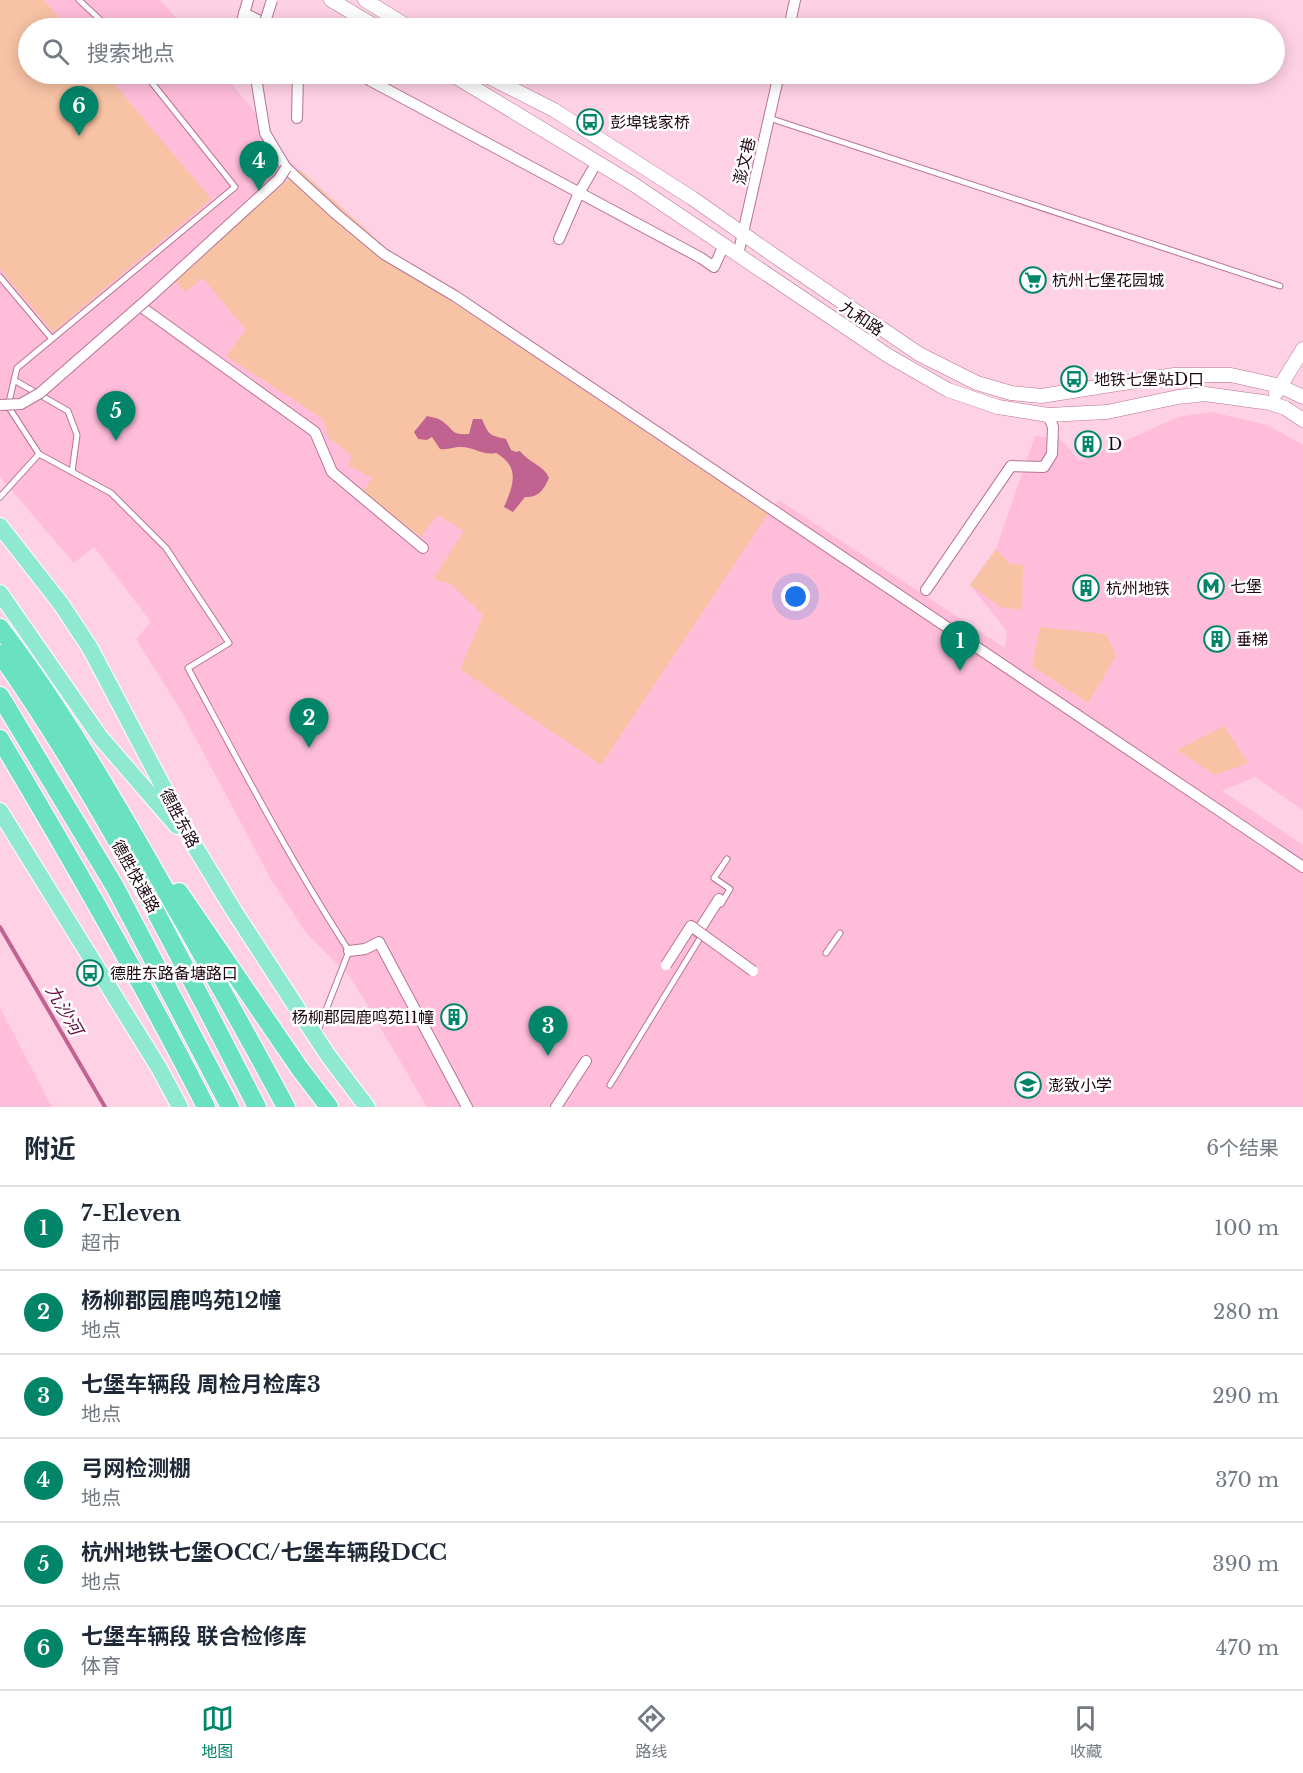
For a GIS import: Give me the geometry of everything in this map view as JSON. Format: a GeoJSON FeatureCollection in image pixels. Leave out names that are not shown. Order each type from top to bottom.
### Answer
{"type":"FeatureCollection","features":[{"type":"Feature","properties":{"kind":"highway"},"geometry":{"type":"LineString","coordinates":[[0,628],[36,675],[112,798],[219,983],[286,1107]]}},
{"type":"Feature","properties":{"kind":"highway","name":"德胜快速路"},"geometry":{"type":"LineString","coordinates":[[0,654],[52,732],[136,876],[257,1107]]}},
{"type":"Feature","properties":{"kind":"highway","name":"德胜快速路"},"geometry":{"type":"LineString","coordinates":[[0,696],[115,887],[230,1107]]}},
{"type":"Feature","properties":{"kind":"highway"},"geometry":{"type":"LineString","coordinates":[[0,739],[95,898],[143,984],[206,1107]]}},
{"type":"Feature","properties":{"kind":"highway"},"geometry":{"type":"LineString","coordinates":[[112,798],[226,959],[300,1069],[329,1107]]}},
{"type":"Feature","properties":{"kind":"main road","name":"德胜东路"},"geometry":{"type":"LineString","coordinates":[[0,526],[61,604],[90,648],[194,845],[316,1037],[367,1107]]}},
{"type":"Feature","properties":{"kind":"main road"},"geometry":{"type":"LineString","coordinates":[[0,593],[100,737],[194,845]]}},
{"type":"Feature","properties":{"kind":"main road"},"geometry":{"type":"LineString","coordinates":[[0,811],[159,1068],[180,1107]]}},
{"type":"Feature","properties":{"kind":"street"},"geometry":{"type":"LineString","coordinates":[[243,18],[248,0]]}},
{"type":"Feature","properties":{"kind":"street"},"geometry":{"type":"LineString","coordinates":[[266,18],[272,0]]}},
{"type":"Feature","properties":{"kind":"street"},"geometry":{"type":"LineString","coordinates":[[331,0],[361,18]]}},
{"type":"Feature","properties":{"kind":"street"},"geometry":{"type":"LineString","coordinates":[[365,0],[394,18]]}},
{"type":"Feature","properties":{"kind":"street"},"geometry":{"type":"LineString","coordinates":[[791,18],[795,0]]}},
{"type":"Feature","properties":{"kind":"street"},"geometry":{"type":"LineString","coordinates":[[244,13],[254,18]]}},
{"type":"Feature","properties":{"kind":"street"},"geometry":{"type":"LineString","coordinates":[[257,84],[265,133],[286,168],[384,254],[465,303],[1303,867]]}},
{"type":"Feature","properties":{"kind":"street"},"geometry":{"type":"LineString","coordinates":[[297,118],[298,84]]}},
{"type":"Feature","properties":{"kind":"street"},"geometry":{"type":"LineString","coordinates":[[377,84],[714,267],[724,245]]}},
{"type":"Feature","properties":{"kind":"street","name":"九和路"},"geometry":{"type":"LineString","coordinates":[[468,84],[597,162],[887,355],[948,390],[998,407],[1048,415],[1107,412],[1204,394],[1270,403],[1299,417]]}},
{"type":"Feature","properties":{"kind":"street","name":"九和路"},"geometry":{"type":"LineString","coordinates":[[503,84],[554,110],[692,198],[919,354],[978,383],[1011,393],[1041,396],[1174,375],[1231,375],[1280,386],[1303,397]]}},
{"type":"Feature","properties":{"kind":"street","name":"澎文巷"},"geometry":{"type":"LineString","coordinates":[[738,255],[777,84]]}},
{"type":"Feature","properties":{"kind":"street"},"geometry":{"type":"LineString","coordinates":[[559,239],[579,193],[597,162]]}},
{"type":"Feature","properties":{"kind":"street"},"geometry":{"type":"LineString","coordinates":[[3,406],[21,404],[40,393],[140,306],[279,179],[286,168]]}},
{"type":"Feature","properties":{"kind":"street"},"geometry":{"type":"LineString","coordinates":[[140,306],[315,432],[332,472],[423,548]]}},
{"type":"Feature","properties":{"kind":"street"},"geometry":{"type":"LineString","coordinates":[[1270,403],[1303,349]]}},
{"type":"Feature","properties":{"kind":"street"},"geometry":{"type":"LineString","coordinates":[[1299,417],[1303,397]]}},
{"type":"Feature","properties":{"kind":"street"},"geometry":{"type":"LineString","coordinates":[[926,590],[1011,466],[1044,467],[1052,454],[1053,427],[1048,415]]}},
{"type":"Feature","properties":{"kind":"street"},"geometry":{"type":"LineString","coordinates":[[698,932],[719,898]]}},
{"type":"Feature","properties":{"kind":"street"},"geometry":{"type":"LineString","coordinates":[[666,965],[691,926],[753,971]]}},
{"type":"Feature","properties":{"kind":"street"},"geometry":{"type":"LineString","coordinates":[[349,951],[379,942],[466,1107]]}},
{"type":"Feature","properties":{"kind":"street"},"geometry":{"type":"LineString","coordinates":[[556,1107],[586,1061]]}},
{"type":"Feature","properties":{"kind":"lane"},"geometry":{"type":"LineString","coordinates":[[79,0],[98,18]]}},
{"type":"Feature","properties":{"kind":"lane"},"geometry":{"type":"LineString","coordinates":[[153,84],[235,187],[17,368],[3,406],[39,454],[111,494],[166,548],[229,643],[188,668],[310,891],[349,951],[316,1037]]}},
{"type":"Feature","properties":{"kind":"lane"},"geometry":{"type":"LineString","coordinates":[[769,118],[1280,286]]}},
{"type":"Feature","properties":{"kind":"lane"},"geometry":{"type":"LineString","coordinates":[[0,277],[52,339]]}},
{"type":"Feature","properties":{"kind":"lane"},"geometry":{"type":"LineString","coordinates":[[14,380],[68,411],[77,435],[72,472]]}},
{"type":"Feature","properties":{"kind":"lane"},"geometry":{"type":"LineString","coordinates":[[0,497],[39,454]]}},
{"type":"Feature","properties":{"kind":"lane"},"geometry":{"type":"LineString","coordinates":[[610,1085],[730,890],[714,878],[727,859]]}},
{"type":"Feature","properties":{"kind":"lane"},"geometry":{"type":"LineString","coordinates":[[826,953],[840,933]]}},
{"type":"Feature","properties":{"kind":"shaded area"},"geometry":{"type":"Polygon","coordinates":[[[0,0],[160,0],[176,18],[18,18],[18,84],[231,84],[288,159],[426,284],[768,514],[779,500],[1005,648],[1007,631],[970,585],[996,549],[1035,436],[1060,439],[1080,461],[1178,417],[1212,412],[1267,425],[1303,445],[1303,810],[1255,777],[1222,791],[1303,845],[1303,1107],[427,1107],[350,976],[307,934],[272,881],[180,709],[136,639],[151,622],[94,547],[74,563],[0,477],[0,0]]]}},
{"type":"Feature","properties":{"kind":"shaded area"},"geometry":{"type":"Polygon","coordinates":[[[0,0],[44,0],[59,18],[18,18],[18,84],[114,84],[211,199],[53,332],[0,269],[0,0]]]}},
{"type":"Feature","properties":{"kind":"shaded area"},"geometry":{"type":"Polygon","coordinates":[[[300,170],[426,284],[768,514],[601,765],[460,669],[483,615],[451,584],[433,579],[464,531],[437,515],[421,537],[362,493],[372,478],[348,465],[352,456],[329,438],[323,419],[226,356],[246,330],[203,278],[185,292],[171,276],[300,170]]]}},
{"type":"Feature","properties":{"kind":"shaded area"},"geometry":{"type":"Polygon","coordinates":[[[427,416],[440,420],[456,433],[463,434],[469,434],[473,419],[482,419],[491,434],[506,439],[511,450],[520,451],[544,470],[549,478],[545,486],[534,496],[525,497],[513,512],[504,507],[513,477],[509,464],[504,458],[496,453],[470,448],[440,449],[432,437],[427,440],[418,439],[414,432],[427,416]]]}},
{"type":"Feature","properties":{"kind":"shaded area"},"geometry":{"type":"Polygon","coordinates":[[[996,549],[1010,564],[1023,565],[1022,610],[1000,607],[970,585],[996,549]]]}},
{"type":"Feature","properties":{"kind":"shaded area"},"geometry":{"type":"Polygon","coordinates":[[[1040,627],[1106,634],[1116,656],[1088,703],[1032,666],[1040,627]]]}},
{"type":"Feature","properties":{"kind":"shaded area"},"geometry":{"type":"Polygon","coordinates":[[[1224,726],[1248,763],[1215,775],[1177,750],[1224,726]]]}},
{"type":"Feature","properties":{"kind":"shaded area"},"geometry":{"type":"Polygon","coordinates":[[[0,1008],[52,1107],[0,1107],[0,1008]]]}},
{"type":"Feature","properties":{"kind":"waterway","name":"九沙河"},"geometry":{"type":"LineString","coordinates":[[0,927],[105,1107]]}},
{"type":"Feature","properties":{"kind":"place","name":"彭埠钱家桥"},"geometry":{"type":"Point","coordinates":[590,122]}},
{"type":"Feature","properties":{"kind":"place","name":"七堡车辆段 联合检修库"},"geometry":{"type":"Point","coordinates":[79,136]}},
{"type":"Feature","properties":{"kind":"place","name":"弓网检测棚"},"geometry":{"type":"Point","coordinates":[259,191]}},
{"type":"Feature","properties":{"kind":"place","name":"杭州七堡花园城"},"geometry":{"type":"Point","coordinates":[1033,280]}},
{"type":"Feature","properties":{"kind":"place","name":"地铁七堡站D口"},"geometry":{"type":"Point","coordinates":[1074,379]}},
{"type":"Feature","properties":{"kind":"place","name":"杭州地铁七堡OCC/七堡车辆段DCC"},"geometry":{"type":"Point","coordinates":[116,441]}},
{"type":"Feature","properties":{"kind":"place","name":"D"},"geometry":{"type":"Point","coordinates":[1088,444]}},
{"type":"Feature","properties":{"kind":"place","name":"七堡"},"geometry":{"type":"Point","coordinates":[1211,586]}},
{"type":"Feature","properties":{"kind":"place","name":"杭州地铁"},"geometry":{"type":"Point","coordinates":[1086,588]}},
{"type":"Feature","properties":{"kind":"place","name":"垂梯"},"geometry":{"type":"Point","coordinates":[1217,639]}},
{"type":"Feature","properties":{"kind":"place","name":"7-Eleven"},"geometry":{"type":"Point","coordinates":[960,671]}},
{"type":"Feature","properties":{"kind":"place","name":"杨柳郡园鹿鸣苑12幢"},"geometry":{"type":"Point","coordinates":[309,748]}},
{"type":"Feature","properties":{"kind":"place","name":"德胜东路备塘路口"},"geometry":{"type":"Point","coordinates":[90,973]}},
{"type":"Feature","properties":{"kind":"place","name":"杨柳郡园鹿鸣苑11幢"},"geometry":{"type":"Point","coordinates":[454,1017]}},
{"type":"Feature","properties":{"kind":"place","name":"七堡车辆段 周检月检库3"},"geometry":{"type":"Point","coordinates":[548,1056]}},
{"type":"Feature","properties":{"kind":"place","name":"澎致小学"},"geometry":{"type":"Point","coordinates":[1028,1085]}}]}
